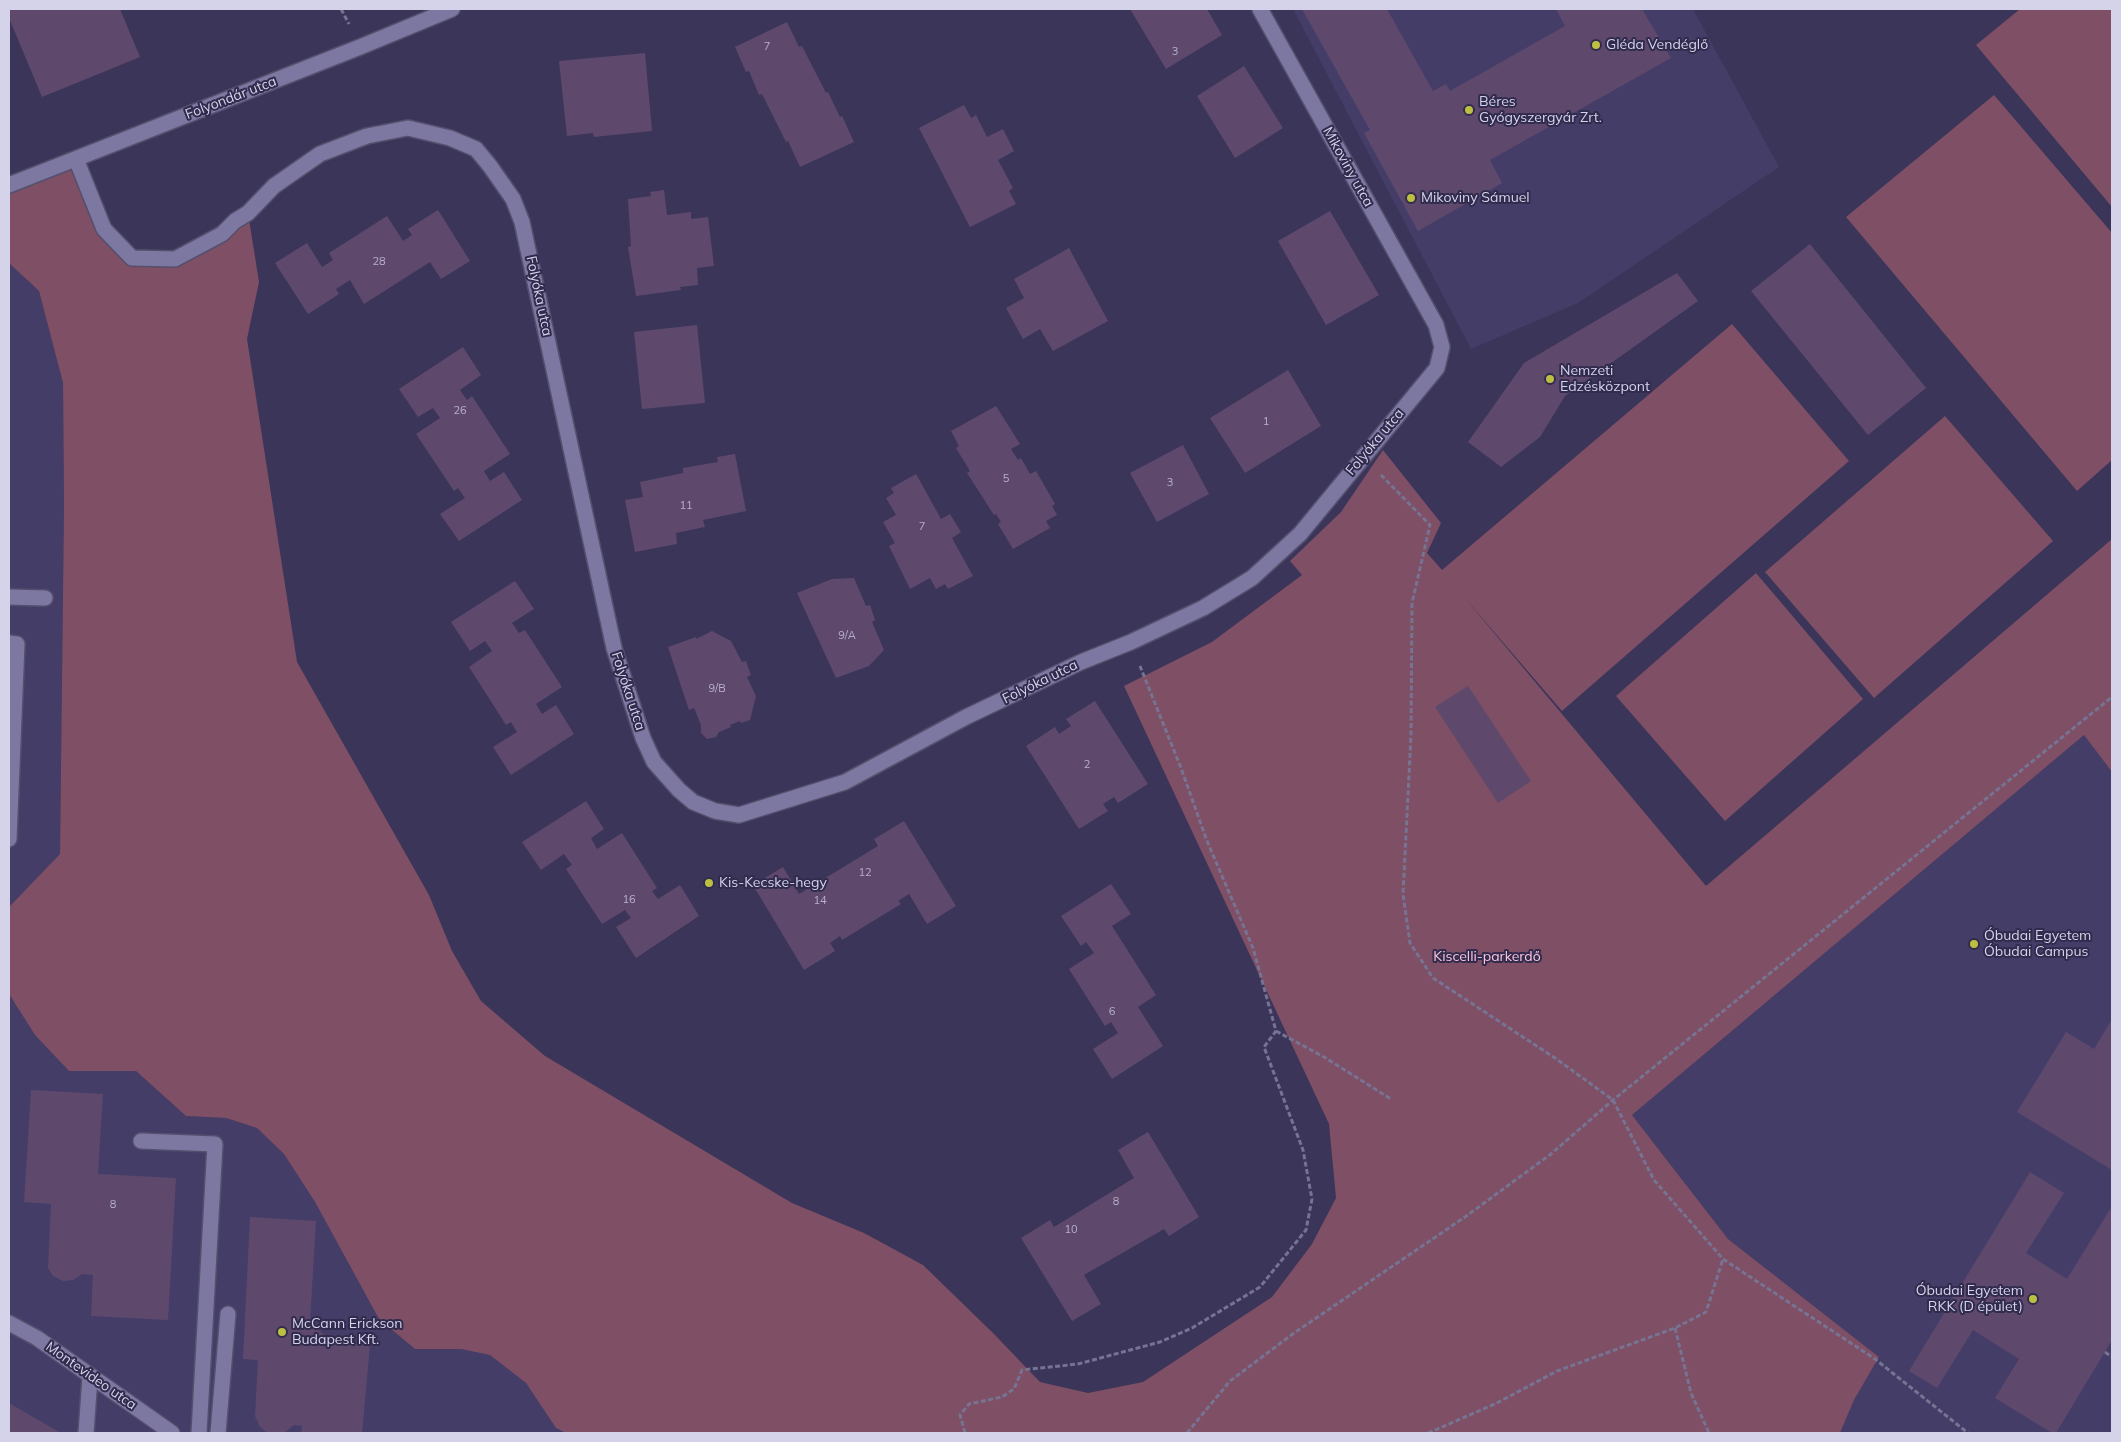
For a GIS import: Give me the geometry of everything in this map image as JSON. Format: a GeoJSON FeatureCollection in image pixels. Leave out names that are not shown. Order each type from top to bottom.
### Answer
{"type":"FeatureCollection","features":[{"type":"Feature","properties":{"kind":"street","name":"Folyondár utca"},"geometry":{"type":"LineString","coordinates":[[9,185],[421,23],[452,9]]}},
{"type":"Feature","properties":{"kind":"street","name":"Mikoviny utca"},"geometry":{"type":"LineString","coordinates":[[1260,9],[1436,325]]}},
{"type":"Feature","properties":{"kind":"street","name":"Folyóka utca"},"geometry":{"type":"LineString","coordinates":[[76,159],[104,229],[132,258],[175,259],[222,234],[274,186],[320,154],[367,136],[408,128],[450,138],[476,149],[513,199],[522,222],[614,648],[621,675],[643,738],[654,762],[679,790],[693,802],[715,811],[739,815],[845,782],[966,717],[1081,662],[1131,642],[1203,608],[1252,578],[1300,534],[1437,368],[1442,347],[1436,325]]}},
{"type":"Feature","properties":{"kind":"street"},"geometry":{"type":"LineString","coordinates":[[9,597],[45,598]]}},
{"type":"Feature","properties":{"kind":"street"},"geometry":{"type":"LineString","coordinates":[[9,643],[17,644],[9,840]]}},
{"type":"Feature","properties":{"kind":"street"},"geometry":{"type":"LineString","coordinates":[[141,1141],[214,1144],[199,1433]]}},
{"type":"Feature","properties":{"kind":"street"},"geometry":{"type":"LineString","coordinates":[[218,1433],[228,1314]]}},
{"type":"Feature","properties":{"kind":"street","name":"Montevideo utca"},"geometry":{"type":"LineString","coordinates":[[9,1323],[37,1338],[172,1433]]}},
{"type":"Feature","properties":{"kind":"street"},"geometry":{"type":"LineString","coordinates":[[86,1433],[90,1376]]}},
{"type":"Feature","properties":{"kind":"path"},"geometry":{"type":"LineString","coordinates":[[1363,456],[1430,525],[1412,603],[1411,735],[1403,894],[1410,943],[1433,978],[1555,1058],[1613,1100],[1654,1180],[1723,1259],[1875,1359],[1968,1433]]}},
{"type":"Feature","properties":{"kind":"path"},"geometry":{"type":"LineString","coordinates":[[1131,642],[1181,768],[1207,841],[1253,948],[1276,1031],[1324,1057],[1391,1099]]}},
{"type":"Feature","properties":{"kind":"path"},"geometry":{"type":"LineString","coordinates":[[1188,1433],[1230,1381],[1294,1333],[1473,1211],[1551,1154],[1613,1100],[2112,698]]}},
{"type":"Feature","properties":{"kind":"path"},"geometry":{"type":"LineString","coordinates":[[965,1433],[960,1415],[968,1404],[1002,1397],[1014,1389],[1022,1370],[1078,1364],[1160,1342],[1192,1328],[1260,1287],[1306,1230],[1312,1199],[1303,1150],[1264,1048],[1276,1031]]}},
{"type":"Feature","properties":{"kind":"path"},"geometry":{"type":"LineString","coordinates":[[1428,1433],[1495,1404],[1557,1371],[1675,1328],[1706,1312],[1723,1259]]}},
{"type":"Feature","properties":{"kind":"path"},"geometry":{"type":"LineString","coordinates":[[1675,1328],[1691,1393],[1710,1433]]}},
{"type":"Feature","properties":{"kind":"path"},"geometry":{"type":"LineString","coordinates":[[2105,1352],[2112,1357]]}},
{"type":"Feature","properties":{"kind":"shaded area"},"geometry":{"type":"Polygon","coordinates":[[[1293,9],[1693,9],[1779,167],[1578,303],[1471,349],[1293,9]]]}},
{"type":"Feature","properties":{"kind":"shaded area"},"geometry":{"type":"Polygon","coordinates":[[[9,263],[39,291],[63,383],[64,505],[60,854],[9,907],[9,263]]]}},
{"type":"Feature","properties":{"kind":"shaded area","name":"Óbudai Egyetem Óbudai Campus"},"geometry":{"type":"Polygon","coordinates":[[[2084,735],[2112,772],[2112,1433],[1840,1433],[1854,1400],[1879,1357],[1728,1239],[1632,1115],[2084,735]]]}},
{"type":"Feature","properties":{"kind":"shaded area"},"geometry":{"type":"Polygon","coordinates":[[[9,994],[35,1035],[69,1071],[136,1071],[186,1116],[226,1118],[257,1128],[284,1154],[315,1202],[379,1319],[415,1349],[461,1349],[490,1354],[526,1383],[556,1428],[566,1433],[9,1433],[9,994]]]}},
{"type":"Feature","properties":{"kind":"green space"},"geometry":{"type":"Polygon","coordinates":[[[2020,9],[2112,9],[2112,207],[1976,45],[2020,9]]]}},
{"type":"Feature","properties":{"kind":"green space"},"geometry":{"type":"Polygon","coordinates":[[[1994,95],[2112,233],[2112,460],[2077,491],[1846,217],[1994,95]]]}},
{"type":"Feature","properties":{"kind":"green space","name":"Kiscelli-parkerdő"},"geometry":{"type":"Polygon","coordinates":[[[76,159],[104,229],[132,258],[175,259],[248,213],[259,282],[247,339],[297,662],[429,895],[452,951],[481,1001],[545,1056],[792,1203],[864,1233],[923,1265],[1040,1382],[1088,1393],[1143,1382],[1272,1297],[1312,1244],[1336,1198],[1329,1124],[1124,686],[1212,642],[1302,575],[1290,561],[1341,512],[1383,450],[1441,523],[1427,553],[1442,570],[1732,324],[1849,461],[1562,711],[1464,597],[1706,886],[2112,539],[2112,772],[2084,735],[1632,1115],[1728,1239],[1879,1357],[1854,1400],[1840,1433],[566,1433],[556,1428],[526,1383],[490,1355],[461,1349],[415,1349],[379,1319],[315,1202],[284,1154],[257,1128],[226,1118],[186,1116],[136,1071],[69,1071],[35,1035],[9,994],[9,907],[60,854],[64,505],[63,383],[39,291],[9,263],[9,185],[76,159]]]}},
{"type":"Feature","properties":{"kind":"green space"},"geometry":{"type":"Polygon","coordinates":[[[1945,416],[2053,541],[1874,698],[1765,572],[1945,416]]]}},
{"type":"Feature","properties":{"kind":"green space"},"geometry":{"type":"Polygon","coordinates":[[[1756,573],[1863,699],[1725,821],[1616,696],[1756,573]]]}},
{"type":"Feature","properties":{"kind":"building"},"geometry":{"type":"Polygon","coordinates":[[[9,9],[120,9],[140,57],[42,97],[9,18],[9,9]]]}},
{"type":"Feature","properties":{"kind":"building"},"geometry":{"type":"Polygon","coordinates":[[[1130,9],[1207,9],[1222,35],[1166,69],[1130,9]]]}},
{"type":"Feature","properties":{"kind":"building","name":"Béres Gyógyszergyár Zrt."},"geometry":{"type":"Polygon","coordinates":[[[1302,9],[1387,9],[1433,91],[1446,84],[1450,91],[1565,26],[1556,9],[1642,9],[1671,58],[1490,160],[1502,183],[1418,231],[1364,133],[1370,130],[1302,9]]]}},
{"type":"Feature","properties":{"kind":"building"},"geometry":{"type":"Polygon","coordinates":[[[787,22],[799,47],[802,46],[826,93],[828,92],[840,117],[842,116],[854,142],[800,167],[762,94],[759,95],[749,71],[746,72],[735,47],[787,22]]]}},
{"type":"Feature","properties":{"kind":"building"},"geometry":{"type":"Polygon","coordinates":[[[645,53],[652,131],[594,137],[593,133],[567,136],[559,61],[645,53]]]}},
{"type":"Feature","properties":{"kind":"building"},"geometry":{"type":"Polygon","coordinates":[[[1244,66],[1283,128],[1235,158],[1197,96],[1244,66]]]}},
{"type":"Feature","properties":{"kind":"building"},"geometry":{"type":"Polygon","coordinates":[[[964,105],[971,118],[976,115],[987,137],[1003,129],[1014,151],[998,160],[1013,188],[1009,191],[1016,204],[970,227],[919,128],[964,105]]]}},
{"type":"Feature","properties":{"kind":"building"},"geometry":{"type":"Polygon","coordinates":[[[664,190],[667,215],[691,212],[691,219],[708,217],[714,266],[697,268],[698,285],[680,287],[681,290],[636,296],[628,247],[631,246],[628,199],[651,196],[650,192],[664,190]]]}},
{"type":"Feature","properties":{"kind":"building"},"geometry":{"type":"Polygon","coordinates":[[[438,210],[470,261],[441,279],[430,262],[364,304],[350,280],[336,289],[339,294],[308,314],[275,263],[307,243],[322,267],[333,260],[329,253],[387,216],[403,241],[412,235],[408,229],[438,210]]]}},
{"type":"Feature","properties":{"kind":"building"},"geometry":{"type":"Polygon","coordinates":[[[1330,211],[1379,295],[1326,325],[1278,241],[1330,211]]]}},
{"type":"Feature","properties":{"kind":"building"},"geometry":{"type":"Polygon","coordinates":[[[1810,244],[1926,388],[1868,435],[1751,291],[1810,244]]]}},
{"type":"Feature","properties":{"kind":"building"},"geometry":{"type":"Polygon","coordinates":[[[1069,248],[1108,321],[1053,351],[1040,329],[1023,339],[1006,308],[1024,298],[1014,279],[1069,248]]]}},
{"type":"Feature","properties":{"kind":"building","name":"Nemzeti Edzésközpont"},"geometry":{"type":"Polygon","coordinates":[[[1677,273],[1698,301],[1565,396],[1540,437],[1501,467],[1468,442],[1524,363],[1677,273]]]}},
{"type":"Feature","properties":{"kind":"building"},"geometry":{"type":"Polygon","coordinates":[[[697,325],[705,403],[642,409],[634,332],[697,325]]]}},
{"type":"Feature","properties":{"kind":"building"},"geometry":{"type":"Polygon","coordinates":[[[463,347],[481,375],[460,390],[467,400],[472,396],[510,454],[484,471],[490,481],[504,472],[522,500],[459,541],[440,514],[465,498],[458,488],[454,491],[416,434],[440,418],[433,408],[418,417],[399,389],[463,347]]]}},
{"type":"Feature","properties":{"kind":"building"},"geometry":{"type":"Polygon","coordinates":[[[1288,370],[1321,426],[1245,473],[1210,418],[1288,370]]]}},
{"type":"Feature","properties":{"kind":"building"},"geometry":{"type":"Polygon","coordinates":[[[996,406],[1020,444],[1011,449],[1018,460],[1021,458],[1030,474],[1036,471],[1055,504],[1052,506],[1057,515],[1046,521],[1050,528],[1013,549],[998,524],[1001,522],[996,514],[994,515],[967,473],[970,471],[956,448],[959,446],[951,431],[996,406]]]}},
{"type":"Feature","properties":{"kind":"building"},"geometry":{"type":"Polygon","coordinates":[[[1183,445],[1209,494],[1157,522],[1130,473],[1183,445]]]}},
{"type":"Feature","properties":{"kind":"building"},"geometry":{"type":"Polygon","coordinates":[[[735,454],[746,511],[703,520],[705,527],[676,533],[677,544],[635,552],[625,500],[643,497],[640,482],[683,473],[683,468],[718,462],[717,457],[735,454]]]}},
{"type":"Feature","properties":{"kind":"building"},"geometry":{"type":"Polygon","coordinates":[[[916,474],[941,519],[950,514],[961,532],[952,538],[973,576],[948,589],[945,584],[936,589],[930,578],[910,589],[889,546],[895,543],[883,522],[896,515],[886,498],[894,493],[891,488],[916,474]]]}},
{"type":"Feature","properties":{"kind":"building"},"geometry":{"type":"Polygon","coordinates":[[[854,578],[866,606],[870,605],[875,620],[872,622],[884,650],[869,666],[836,678],[797,593],[832,579],[854,578]]]}},
{"type":"Feature","properties":{"kind":"building"},"geometry":{"type":"Polygon","coordinates":[[[515,581],[534,609],[512,623],[519,633],[525,630],[562,687],[536,704],[542,714],[556,705],[574,734],[511,775],[493,747],[517,732],[511,722],[506,725],[469,667],[492,651],[485,641],[470,651],[451,622],[515,581]]]}},
{"type":"Feature","properties":{"kind":"building"},"geometry":{"type":"Polygon","coordinates":[[[712,631],[731,641],[742,662],[746,661],[751,675],[747,677],[756,696],[750,720],[730,725],[731,727],[719,732],[716,737],[707,739],[701,733],[701,725],[694,708],[689,710],[668,647],[696,637],[696,639],[712,631]]]}},
{"type":"Feature","properties":{"kind":"building"},"geometry":{"type":"Polygon","coordinates":[[[1468,686],[1531,781],[1498,803],[1435,707],[1468,686]]]}},
{"type":"Feature","properties":{"kind":"building"},"geometry":{"type":"Polygon","coordinates":[[[1095,701],[1148,784],[1118,803],[1114,797],[1103,804],[1108,811],[1079,829],[1026,746],[1055,727],[1059,734],[1071,726],[1066,719],[1095,701]]]}},
{"type":"Feature","properties":{"kind":"building"},"geometry":{"type":"Polygon","coordinates":[[[586,801],[604,829],[591,838],[597,849],[622,833],[657,888],[652,891],[658,899],[680,885],[699,916],[636,958],[616,927],[631,918],[625,910],[602,924],[566,869],[572,865],[564,854],[541,870],[522,842],[586,801]]]}},
{"type":"Feature","properties":{"kind":"building"},"geometry":{"type":"Polygon","coordinates":[[[904,821],[956,906],[927,924],[909,894],[898,901],[901,904],[842,940],[840,936],[830,943],[835,951],[804,970],[753,885],[783,867],[799,894],[878,846],[874,839],[904,821]]]}},
{"type":"Feature","properties":{"kind":"building"},"geometry":{"type":"Polygon","coordinates":[[[1111,884],[1131,914],[1112,926],[1156,995],[1138,1007],[1163,1046],[1112,1079],[1093,1049],[1118,1033],[1111,1022],[1105,1026],[1069,969],[1094,953],[1086,942],[1081,946],[1061,916],[1111,884]]]}},
{"type":"Feature","properties":{"kind":"building"},"geometry":{"type":"Polygon","coordinates":[[[2112,1019],[2112,1170],[2017,1112],[2066,1032],[2094,1049],[2112,1019]]]}},
{"type":"Feature","properties":{"kind":"building"},"geometry":{"type":"Polygon","coordinates":[[[31,1090],[103,1094],[98,1174],[176,1178],[168,1320],[91,1316],[93,1275],[82,1274],[73,1280],[63,1281],[53,1276],[48,1268],[51,1204],[24,1202],[31,1090]]]}},
{"type":"Feature","properties":{"kind":"building"},"geometry":{"type":"Polygon","coordinates":[[[1148,1132],[1199,1217],[1169,1236],[1164,1229],[1084,1275],[1101,1304],[1072,1321],[1021,1238],[1050,1220],[1054,1227],[1134,1178],[1118,1150],[1148,1132]]]}},
{"type":"Feature","properties":{"kind":"building","name":"Óbudai Egyetem RKK (D épület)"},"geometry":{"type":"Polygon","coordinates":[[[2030,1172],[2064,1193],[2026,1253],[2067,1279],[2112,1206],[2112,1340],[2056,1433],[2052,1433],[1995,1398],[2019,1359],[1973,1330],[1937,1388],[1909,1371],[2030,1172]]]}},
{"type":"Feature","properties":{"kind":"building","name":"McCann Erickson Budapest Kft."},"geometry":{"type":"Polygon","coordinates":[[[250,1217],[316,1221],[310,1321],[331,1342],[370,1345],[362,1433],[301,1433],[302,1426],[294,1425],[284,1433],[268,1433],[260,1427],[255,1416],[258,1360],[243,1359],[250,1217]]]}},
{"type":"Feature","properties":{"kind":"building"},"geometry":{"type":"Polygon","coordinates":[[[9,1403],[61,1433],[9,1433],[9,1403]]]}},
{"type":"Feature","properties":{"kind":"place","name":"Gléda Vendéglő"},"geometry":{"type":"Point","coordinates":[1596,45]}},
{"type":"Feature","properties":{"kind":"place","name":"Béres Gyógyszergyár Zrt."},"geometry":{"type":"Point","coordinates":[1469,110]}},
{"type":"Feature","properties":{"kind":"place","name":"Mikoviny Sámuel"},"geometry":{"type":"Point","coordinates":[1411,198]}},
{"type":"Feature","properties":{"kind":"place","name":"Nemzeti Edzésközpont"},"geometry":{"type":"Point","coordinates":[1550,379]}},
{"type":"Feature","properties":{"kind":"place","name":"Kis-Kecske-hegy"},"geometry":{"type":"Point","coordinates":[709,883]}},
{"type":"Feature","properties":{"kind":"place","name":"Óbudai Egyetem Óbudai Campus"},"geometry":{"type":"Point","coordinates":[1974,944]}},
{"type":"Feature","properties":{"kind":"place","name":"Óbudai Egyetem RKK (D épület)"},"geometry":{"type":"Point","coordinates":[2033,1299]}},
{"type":"Feature","properties":{"kind":"place","name":"McCann Erickson Budapest Kft."},"geometry":{"type":"Point","coordinates":[282,1332]}}]}
